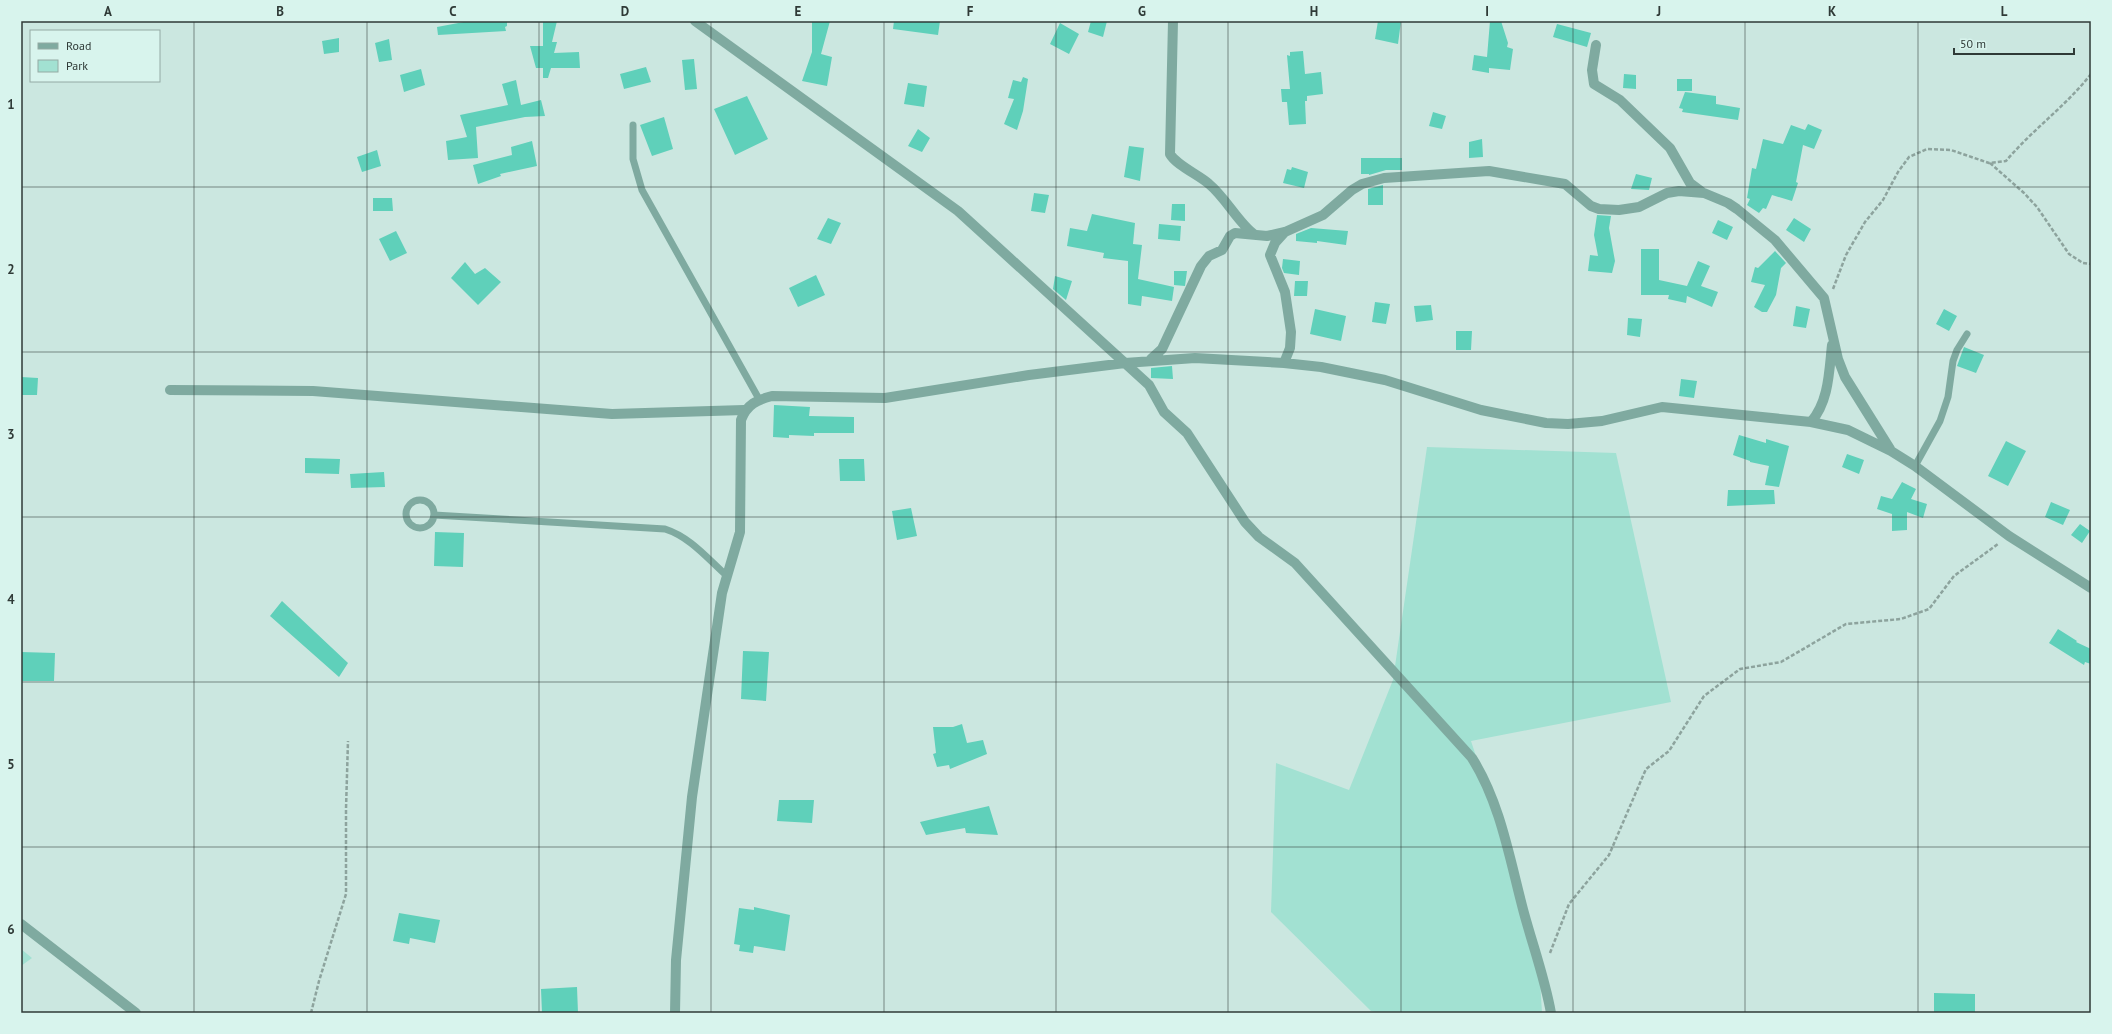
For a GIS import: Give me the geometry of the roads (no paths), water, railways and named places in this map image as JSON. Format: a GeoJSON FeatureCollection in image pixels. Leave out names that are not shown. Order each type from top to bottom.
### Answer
{"type":"FeatureCollection","features":[{"type":"Feature","properties":{"kind":"street"},"geometry":{"type":"LineString","coordinates":[[695,21],[958,212],[1125,362],[1149,385],[1164,412],[1187,433],[1245,522],[1259,537],[1295,564],[1472,758],[1480,770],[1496,807],[1541,969],[1550,1013]]}},
{"type":"Feature","properties":{"kind":"street"},"geometry":{"type":"LineString","coordinates":[[1173,21],[1170,154],[1176,161],[1211,185],[1231,206],[1244,225],[1257,236]]}},
{"type":"Feature","properties":{"kind":"street"},"geometry":{"type":"LineString","coordinates":[[1596,45],[1592,70],[1594,84],[1620,100],[1670,148],[1690,182],[1704,193],[1738,209],[1775,240],[1786,251],[1824,298],[1830,317],[1832,337],[1845,377],[1891,451]]}},
{"type":"Feature","properties":{"kind":"street"},"geometry":{"type":"LineString","coordinates":[[1151,359],[1162,349],[1201,266],[1209,256],[1222,250],[1230,236],[1235,233],[1267,236],[1285,232],[1323,215],[1352,190],[1362,184],[1384,178],[1489,171],[1565,184],[1591,206],[1599,209],[1619,210],[1640,207],[1667,193],[1679,191],[1704,193]]}},
{"type":"Feature","properties":{"kind":"street"},"geometry":{"type":"LineString","coordinates":[[1284,362],[1290,348],[1291,332],[1285,292],[1270,255],[1275,242],[1285,232]]}},
{"type":"Feature","properties":{"kind":"street"},"geometry":{"type":"LineString","coordinates":[[1811,422],[1818,414],[1825,394],[1832,337]]}},
{"type":"Feature","properties":{"kind":"street"},"geometry":{"type":"LineString","coordinates":[[170,390],[313,391],[612,414],[744,410],[759,399],[772,396],[885,398],[1029,375],[1151,359],[1195,358],[1284,362],[1321,367],[1385,380],[1481,410],[1546,423],[1568,424],[1602,421],[1662,407],[1811,422],[1848,430],[1891,451],[1914,466],[2009,536],[2091,588]]}},
{"type":"Feature","properties":{"kind":"street"},"geometry":{"type":"LineString","coordinates":[[675,1013],[676,960],[692,797],[726,575],[740,532],[740,428],[744,410]]}},
{"type":"Feature","properties":{"kind":"street"},"geometry":{"type":"LineString","coordinates":[[21,924],[136,1013]]}},
{"type":"Feature","properties":{"kind":"lane"},"geometry":{"type":"LineString","coordinates":[[633,125],[634,159],[642,190],[759,399]]}},
{"type":"Feature","properties":{"kind":"lane"},"geometry":{"type":"LineString","coordinates":[[1914,466],[1940,421],[1948,397],[1953,361],[1957,350],[1967,334]]}},
{"type":"Feature","properties":{"kind":"lane"},"geometry":{"type":"LineString","coordinates":[[420,500],[430,505],[434,515],[429,525],[419,529],[409,524],[405,514],[410,504],[420,500]]}},
{"type":"Feature","properties":{"kind":"lane"},"geometry":{"type":"LineString","coordinates":[[434,515],[665,529],[677,533],[687,540],[726,575]]}}]}
